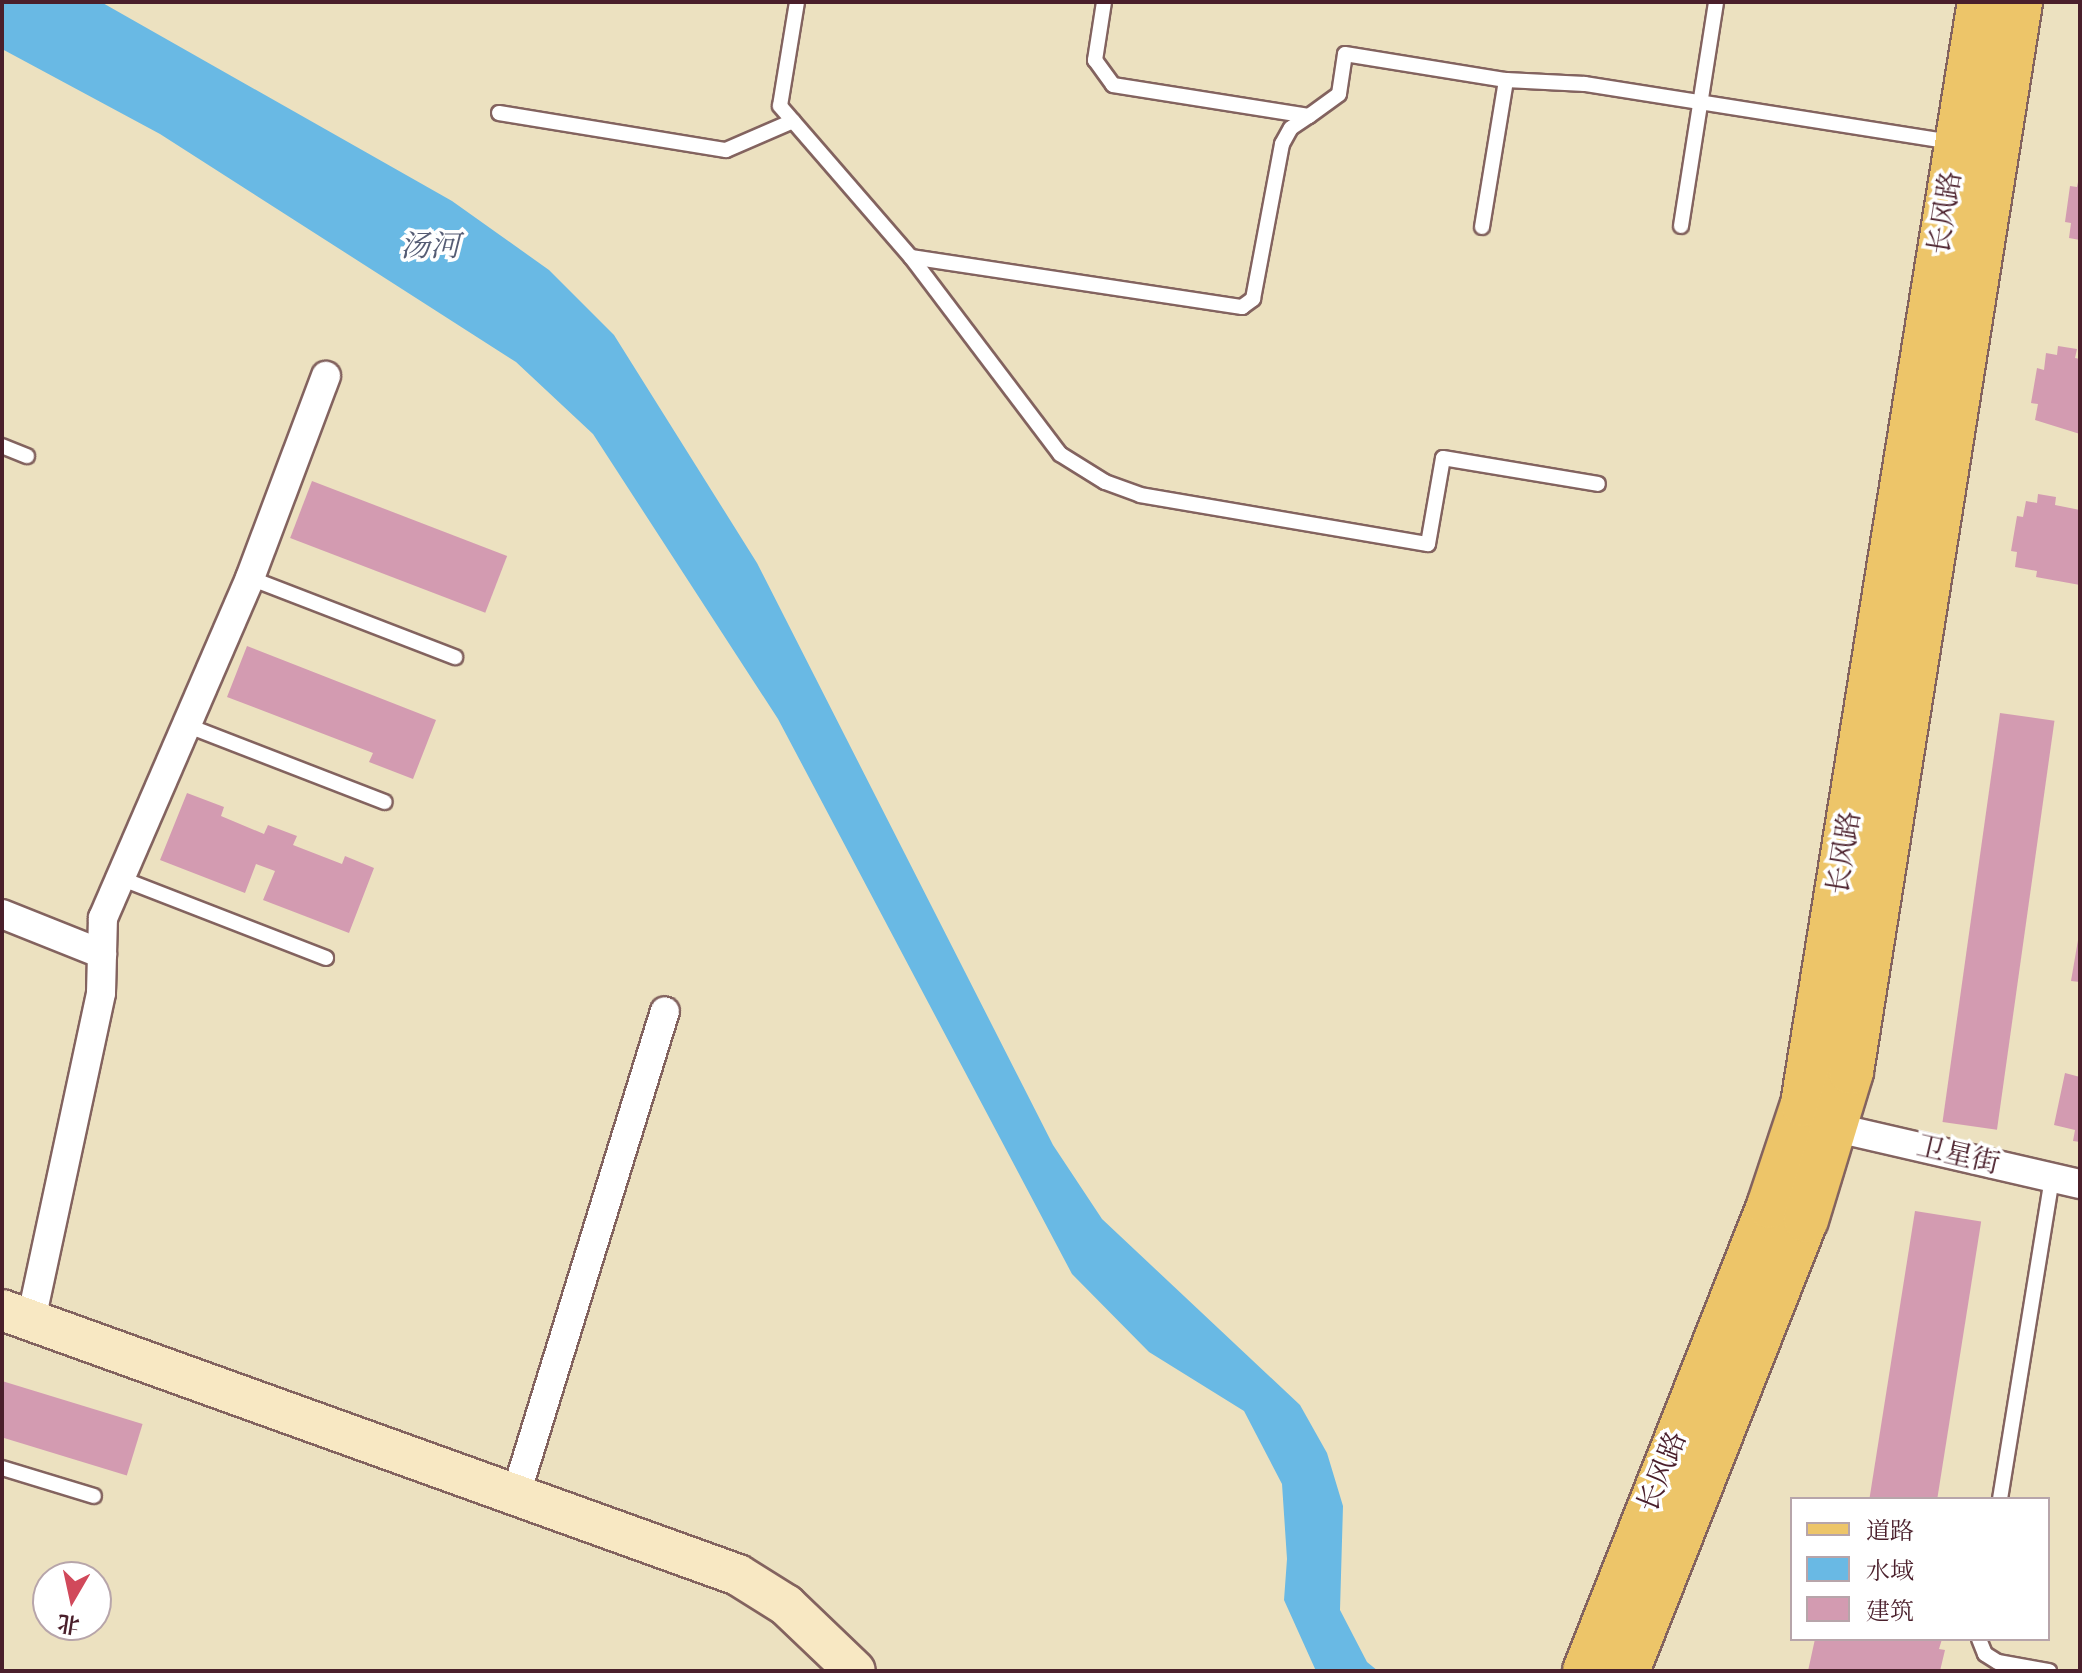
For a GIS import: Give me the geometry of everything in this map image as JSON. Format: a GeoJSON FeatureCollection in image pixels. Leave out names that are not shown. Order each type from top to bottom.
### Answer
{"type":"FeatureCollection","features":[{"type":"Feature","properties":{"kind":"main road","name":"长风路"},"geometry":{"type":"LineString","coordinates":[[1585,1671],[1769,1206],[1803,1104],[1980,2]]}},
{"type":"Feature","properties":{"kind":"main road","name":"长风路"},"geometry":{"type":"LineString","coordinates":[[1627,1671],[1806,1220],[1837,1128],[1854,1056],[2020,2]]}},
{"type":"Feature","properties":{"kind":"street"},"geometry":{"type":"LineString","coordinates":[[326,376],[250,578],[103,918],[101,993],[17,1315],[738,1575],[786,1605],[855,1671]]}},
{"type":"Feature","properties":{"kind":"street"},"geometry":{"type":"LineString","coordinates":[[2,914],[102,954]]}},
{"type":"Feature","properties":{"kind":"street"},"geometry":{"type":"LineString","coordinates":[[516,1494],[665,1011]]}},
{"type":"Feature","properties":{"kind":"street","name":"卫星街"},"geometry":{"type":"LineString","coordinates":[[1837,1128],[2080,1184]]}},
{"type":"Feature","properties":{"kind":"lane"},"geometry":{"type":"LineString","coordinates":[[797,2],[780,106],[911,257],[1060,454],[1105,482],[1140,495],[1428,544],[1443,458],[1598,484]]}},
{"type":"Feature","properties":{"kind":"lane"},"geometry":{"type":"LineString","coordinates":[[1104,2],[1095,60],[1113,85],[1309,116]]}},
{"type":"Feature","properties":{"kind":"lane"},"geometry":{"type":"LineString","coordinates":[[1681,226],[1716,2]]}},
{"type":"Feature","properties":{"kind":"lane"},"geometry":{"type":"LineString","coordinates":[[911,257],[1242,307],[1253,299],[1282,144],[1291,128],[1339,94],[1345,54],[1506,80],[1585,84],[1958,143]]}},
{"type":"Feature","properties":{"kind":"lane"},"geometry":{"type":"LineString","coordinates":[[1482,227],[1506,80]]}},
{"type":"Feature","properties":{"kind":"lane"},"geometry":{"type":"LineString","coordinates":[[499,113],[726,150],[793,121]]}},
{"type":"Feature","properties":{"kind":"lane"},"geometry":{"type":"LineString","coordinates":[[2,446],[27,456]]}},
{"type":"Feature","properties":{"kind":"lane"},"geometry":{"type":"LineString","coordinates":[[250,578],[455,657]]}},
{"type":"Feature","properties":{"kind":"lane"},"geometry":{"type":"LineString","coordinates":[[186,725],[385,802]]}},
{"type":"Feature","properties":{"kind":"lane"},"geometry":{"type":"LineString","coordinates":[[120,878],[326,958]]}},
{"type":"Feature","properties":{"kind":"lane"},"geometry":{"type":"LineString","coordinates":[[2000,1497],[2052,1177]]}},
{"type":"Feature","properties":{"kind":"lane"},"geometry":{"type":"LineString","coordinates":[[2,1468],[94,1496]]}},
{"type":"Feature","properties":{"kind":"lane"},"geometry":{"type":"LineString","coordinates":[[1980,1641],[1985,1654],[1998,1662],[2049,1671]]}},
{"type":"Feature","properties":{"kind":"water","name":"汤河"},"geometry":{"type":"Polygon","coordinates":[[[2,2],[101,2],[452,201],[549,270],[614,335],[757,563],[1053,1145],[1102,1219],[1300,1405],[1327,1453],[1343,1506],[1340,1610],[1367,1662],[1378,1671],[1316,1671],[1284,1600],[1287,1559],[1282,1484],[1244,1411],[1149,1352],[1072,1274],[778,719],[593,434],[516,362],[160,134],[2,49],[2,2]]]}},
{"type":"Feature","properties":{"kind":"building"},"geometry":{"type":"Polygon","coordinates":[[[2079,177],[2080,240],[2069,238],[2071,223],[2065,222],[2070,186],[2077,187],[2079,177]]]}},
{"type":"Feature","properties":{"kind":"building"},"geometry":{"type":"Polygon","coordinates":[[[2058,346],[2077,349],[2075,358],[2080,359],[2080,434],[2035,420],[2038,404],[2031,403],[2037,368],[2044,370],[2046,353],[2057,355],[2058,346]]]}},
{"type":"Feature","properties":{"kind":"building"},"geometry":{"type":"Polygon","coordinates":[[[312,481],[507,556],[485,613],[290,538],[312,481]]]}},
{"type":"Feature","properties":{"kind":"building"},"geometry":{"type":"Polygon","coordinates":[[[2038,494],[2056,497],[2055,505],[2080,510],[2080,585],[2036,577],[2037,571],[2015,567],[2017,552],[2011,551],[2017,516],[2023,517],[2026,501],[2037,503],[2038,494]]]}},
{"type":"Feature","properties":{"kind":"building"},"geometry":{"type":"Polygon","coordinates":[[[247,646],[436,720],[413,779],[369,762],[373,753],[227,697],[247,646]]]}},
{"type":"Feature","properties":{"kind":"building"},"geometry":{"type":"Polygon","coordinates":[[[2000,713],[2054,721],[1997,1130],[1943,1122],[2000,713]]]}},
{"type":"Feature","properties":{"kind":"building"},"geometry":{"type":"Polygon","coordinates":[[[187,793],[224,807],[221,816],[264,834],[268,825],[297,836],[293,845],[342,864],[345,856],[374,868],[349,933],[263,900],[275,871],[256,864],[245,893],[160,860],[187,793]]]}},
{"type":"Feature","properties":{"kind":"building"},"geometry":{"type":"Polygon","coordinates":[[[2080,940],[2080,982],[2071,981],[2080,940]]]}},
{"type":"Feature","properties":{"kind":"building"},"geometry":{"type":"Polygon","coordinates":[[[2065,1073],[2080,1077],[2080,1142],[2073,1141],[2075,1130],[2054,1125],[2065,1073]]]}},
{"type":"Feature","properties":{"kind":"building"},"geometry":{"type":"Polygon","coordinates":[[[1915,1211],[1981,1221],[1938,1497],[1870,1497],[1915,1211]]]}},
{"type":"Feature","properties":{"kind":"building"},"geometry":{"type":"Polygon","coordinates":[[[2,1381],[143,1424],[127,1476],[2,1437],[2,1381]]]}},
{"type":"Feature","properties":{"kind":"building"},"geometry":{"type":"Polygon","coordinates":[[[1815,1641],[1941,1641],[1939,1649],[1945,1650],[1940,1671],[1808,1671],[1815,1641]]]}}]}
